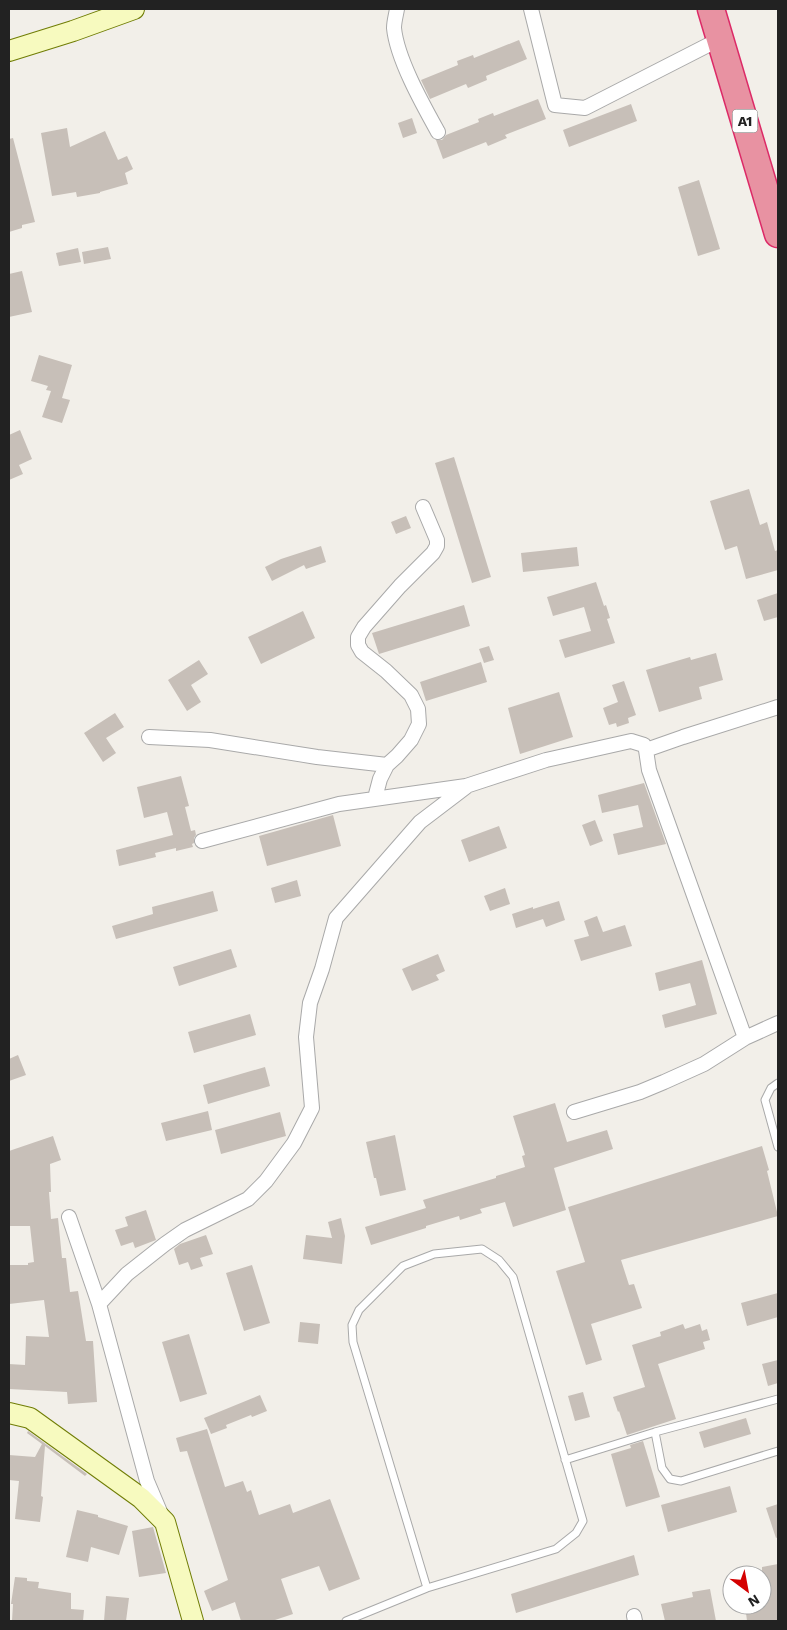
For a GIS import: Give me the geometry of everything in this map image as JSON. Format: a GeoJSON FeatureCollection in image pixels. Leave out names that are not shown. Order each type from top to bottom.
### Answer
{"type":"FeatureCollection","features":[{"type":"Feature","properties":{"kind":"highway","name":"A1"},"geometry":{"type":"LineString","coordinates":[[711,9],[778,234]]}},
{"type":"Feature","properties":{"kind":"street"},"geometry":{"type":"LineString","coordinates":[[9,51],[134,9]]}},
{"type":"Feature","properties":{"kind":"street"},"geometry":{"type":"LineString","coordinates":[[397,9],[394,27],[399,49],[418,96],[438,132]]}},
{"type":"Feature","properties":{"kind":"street"},"geometry":{"type":"LineString","coordinates":[[531,9],[555,105],[584,108],[720,39]]}},
{"type":"Feature","properties":{"kind":"street"},"geometry":{"type":"LineString","coordinates":[[376,798],[380,779],[387,765],[411,740],[419,724],[418,709],[411,695],[386,671],[362,652],[358,645],[358,637],[364,627],[400,586],[433,553],[437,546],[437,540],[423,507]]}},
{"type":"Feature","properties":{"kind":"street"},"geometry":{"type":"LineString","coordinates":[[646,750],[778,707]]}},
{"type":"Feature","properties":{"kind":"street"},"geometry":{"type":"LineString","coordinates":[[149,737],[210,740],[317,758],[387,765]]}},
{"type":"Feature","properties":{"kind":"street"},"geometry":{"type":"LineString","coordinates":[[202,841],[339,804],[466,786],[546,760],[631,741],[644,746],[646,750],[649,770],[745,1038]]}},
{"type":"Feature","properties":{"kind":"street"},"geometry":{"type":"LineString","coordinates":[[99,1304],[127,1274],[185,1230],[248,1199],[266,1181],[294,1143],[312,1108],[306,1037],[310,1003],[322,969],[336,918],[420,822],[466,786]]}},
{"type":"Feature","properties":{"kind":"street"},"geometry":{"type":"LineString","coordinates":[[574,1112],[640,1092],[664,1082],[704,1064],[745,1038],[778,1023]]}},
{"type":"Feature","properties":{"kind":"street"},"geometry":{"type":"LineString","coordinates":[[69,1216],[99,1304],[148,1481],[165,1522],[193,1621]]}},
{"type":"Feature","properties":{"kind":"street"},"geometry":{"type":"LineString","coordinates":[[9,1412],[30,1418],[141,1498],[165,1522]]}},
{"type":"Feature","properties":{"kind":"lane"},"geometry":{"type":"LineString","coordinates":[[778,1083],[771,1088],[765,1100],[778,1147]]}},
{"type":"Feature","properties":{"kind":"lane"},"geometry":{"type":"LineString","coordinates":[[346,1621],[428,1588],[556,1549],[576,1533],[583,1520],[513,1277],[499,1260],[482,1249],[434,1254],[403,1266],[359,1310],[352,1325],[353,1342],[428,1588]]}},
{"type":"Feature","properties":{"kind":"lane"},"geometry":{"type":"LineString","coordinates":[[565,1460],[655,1432],[778,1398]]}},
{"type":"Feature","properties":{"kind":"lane"},"geometry":{"type":"LineString","coordinates":[[655,1432],[662,1468],[670,1479],[681,1481],[778,1451]]}},
{"type":"Feature","properties":{"kind":"building"},"geometry":{"type":"Polygon","coordinates":[[[519,40],[527,59],[486,76],[487,80],[468,88],[466,84],[430,99],[421,80],[458,65],[457,61],[473,55],[474,58],[519,40]]]}},
{"type":"Feature","properties":{"kind":"building"},"geometry":{"type":"Polygon","coordinates":[[[538,99],[546,119],[505,135],[507,138],[488,146],[486,142],[443,159],[436,140],[442,140],[446,135],[479,122],[478,119],[493,113],[494,116],[538,99]]]}},
{"type":"Feature","properties":{"kind":"building"},"geometry":{"type":"Polygon","coordinates":[[[631,104],[637,121],[569,147],[563,130],[631,104]]]}},
{"type":"Feature","properties":{"kind":"building"},"geometry":{"type":"Polygon","coordinates":[[[412,118],[417,133],[403,138],[398,123],[412,118]]]}},
{"type":"Feature","properties":{"kind":"building"},"geometry":{"type":"Polygon","coordinates":[[[67,128],[70,147],[105,131],[118,160],[127,156],[133,169],[125,173],[128,184],[100,193],[77,197],[76,192],[52,196],[41,133],[67,128]]]}},
{"type":"Feature","properties":{"kind":"building"},"geometry":{"type":"Polygon","coordinates":[[[13,138],[35,222],[22,225],[22,228],[9,232],[9,139],[13,138]]]}},
{"type":"Feature","properties":{"kind":"building"},"geometry":{"type":"Polygon","coordinates":[[[699,180],[720,249],[698,256],[678,187],[699,180]]]}},
{"type":"Feature","properties":{"kind":"building"},"geometry":{"type":"Polygon","coordinates":[[[108,247],[111,259],[84,264],[82,252],[108,247]]]}},
{"type":"Feature","properties":{"kind":"building"},"geometry":{"type":"Polygon","coordinates":[[[78,248],[81,262],[59,266],[56,253],[78,248]]]}},
{"type":"Feature","properties":{"kind":"building"},"geometry":{"type":"Polygon","coordinates":[[[22,271],[32,312],[9,317],[9,274],[22,271]]]}},
{"type":"Feature","properties":{"kind":"building"},"geometry":{"type":"Polygon","coordinates":[[[39,355],[72,365],[62,398],[70,400],[62,423],[42,417],[51,391],[46,390],[48,386],[31,381],[39,355]]]}},
{"type":"Feature","properties":{"kind":"building"},"geometry":{"type":"Polygon","coordinates":[[[20,430],[32,459],[19,465],[23,474],[9,480],[9,435],[20,430]]]}},
{"type":"Feature","properties":{"kind":"building"},"geometry":{"type":"Polygon","coordinates":[[[454,457],[491,577],[472,583],[435,463],[454,457]]]}},
{"type":"Feature","properties":{"kind":"building"},"geometry":{"type":"Polygon","coordinates":[[[749,489],[760,525],[767,522],[775,551],[778,550],[778,570],[746,579],[737,546],[725,550],[710,501],[749,489]]]}},
{"type":"Feature","properties":{"kind":"building"},"geometry":{"type":"Polygon","coordinates":[[[406,516],[411,528],[396,534],[391,522],[406,516]]]}},
{"type":"Feature","properties":{"kind":"building"},"geometry":{"type":"Polygon","coordinates":[[[321,546],[326,562],[306,569],[304,565],[272,581],[265,567],[281,559],[321,546]]]}},
{"type":"Feature","properties":{"kind":"building"},"geometry":{"type":"Polygon","coordinates":[[[577,547],[579,566],[523,572],[521,553],[577,547]]]}},
{"type":"Feature","properties":{"kind":"building"},"geometry":{"type":"Polygon","coordinates":[[[596,582],[604,606],[606,605],[610,618],[607,619],[615,643],[565,658],[559,640],[591,631],[584,607],[553,616],[547,597],[596,582]]]}},
{"type":"Feature","properties":{"kind":"building"},"geometry":{"type":"Polygon","coordinates":[[[778,593],[778,617],[764,621],[757,600],[778,593]]]}},
{"type":"Feature","properties":{"kind":"building"},"geometry":{"type":"Polygon","coordinates":[[[464,605],[470,626],[379,654],[372,633],[464,605]]]}},
{"type":"Feature","properties":{"kind":"building"},"geometry":{"type":"Polygon","coordinates":[[[303,611],[315,638],[261,664],[248,637],[303,611]]]}},
{"type":"Feature","properties":{"kind":"building"},"geometry":{"type":"Polygon","coordinates":[[[489,646],[494,660],[484,663],[479,649],[489,646]]]}},
{"type":"Feature","properties":{"kind":"building"},"geometry":{"type":"Polygon","coordinates":[[[716,653],[723,680],[699,687],[702,699],[659,712],[646,670],[690,657],[691,660],[716,653]]]}},
{"type":"Feature","properties":{"kind":"building"},"geometry":{"type":"Polygon","coordinates":[[[199,660],[208,674],[191,685],[201,702],[187,711],[168,680],[199,660]]]}},
{"type":"Feature","properties":{"kind":"building"},"geometry":{"type":"Polygon","coordinates":[[[481,662],[487,682],[426,701],[420,682],[481,662]]]}},
{"type":"Feature","properties":{"kind":"building"},"geometry":{"type":"Polygon","coordinates":[[[624,681],[636,715],[628,718],[629,723],[617,727],[616,723],[609,725],[603,708],[618,702],[612,685],[624,681]]]}},
{"type":"Feature","properties":{"kind":"building"},"geometry":{"type":"Polygon","coordinates":[[[559,692],[573,737],[520,754],[508,708],[559,692]]]}},
{"type":"Feature","properties":{"kind":"building"},"geometry":{"type":"Polygon","coordinates":[[[115,713],[124,727],[106,738],[116,753],[103,762],[84,733],[115,713]]]}},
{"type":"Feature","properties":{"kind":"building"},"geometry":{"type":"Polygon","coordinates":[[[181,776],[189,806],[185,807],[191,831],[195,830],[196,835],[192,844],[193,847],[176,851],[176,848],[155,853],[156,857],[119,866],[116,850],[173,835],[167,812],[144,818],[137,787],[181,776]]]}},
{"type":"Feature","properties":{"kind":"building"},"geometry":{"type":"Polygon","coordinates":[[[644,783],[666,844],[618,855],[613,834],[643,827],[638,805],[602,813],[598,795],[644,783]]]}},
{"type":"Feature","properties":{"kind":"building"},"geometry":{"type":"Polygon","coordinates":[[[333,815],[341,846],[267,866],[259,836],[333,815]]]}},
{"type":"Feature","properties":{"kind":"building"},"geometry":{"type":"Polygon","coordinates":[[[595,820],[603,841],[590,846],[582,825],[595,820]]]}},
{"type":"Feature","properties":{"kind":"building"},"geometry":{"type":"Polygon","coordinates":[[[499,826],[507,848],[469,862],[461,840],[499,826]]]}},
{"type":"Feature","properties":{"kind":"building"},"geometry":{"type":"Polygon","coordinates":[[[297,880],[301,896],[275,903],[271,888],[297,880]]]}},
{"type":"Feature","properties":{"kind":"building"},"geometry":{"type":"Polygon","coordinates":[[[505,888],[510,904],[490,911],[484,896],[505,888]]]}},
{"type":"Feature","properties":{"kind":"building"},"geometry":{"type":"Polygon","coordinates":[[[213,891],[218,911],[116,939],[112,926],[153,914],[152,907],[213,891]]]}},
{"type":"Feature","properties":{"kind":"building"},"geometry":{"type":"Polygon","coordinates":[[[559,901],[565,920],[546,927],[543,919],[516,928],[512,914],[559,901]]]}},
{"type":"Feature","properties":{"kind":"building"},"geometry":{"type":"Polygon","coordinates":[[[597,916],[603,932],[625,925],[632,946],[581,961],[574,940],[589,936],[584,921],[597,916]]]}},
{"type":"Feature","properties":{"kind":"building"},"geometry":{"type":"Polygon","coordinates":[[[231,949],[237,967],[179,986],[173,967],[231,949]]]}},
{"type":"Feature","properties":{"kind":"building"},"geometry":{"type":"Polygon","coordinates":[[[438,954],[445,971],[436,975],[439,980],[412,991],[402,969],[438,954]]]}},
{"type":"Feature","properties":{"kind":"building"},"geometry":{"type":"Polygon","coordinates":[[[702,960],[717,1014],[665,1028],[662,1015],[696,1005],[690,983],[659,991],[655,973],[702,960]]]}},
{"type":"Feature","properties":{"kind":"building"},"geometry":{"type":"Polygon","coordinates":[[[250,1014],[256,1035],[194,1053],[188,1032],[250,1014]]]}},
{"type":"Feature","properties":{"kind":"building"},"geometry":{"type":"Polygon","coordinates":[[[18,1055],[26,1075],[9,1081],[9,1059],[18,1055]]]}},
{"type":"Feature","properties":{"kind":"building"},"geometry":{"type":"Polygon","coordinates":[[[265,1067],[270,1086],[208,1104],[203,1085],[265,1067]]]}},
{"type":"Feature","properties":{"kind":"building"},"geometry":{"type":"Polygon","coordinates":[[[555,1103],[567,1142],[607,1130],[613,1149],[554,1168],[566,1210],[513,1227],[505,1202],[480,1209],[482,1213],[460,1220],[459,1216],[371,1245],[365,1227],[426,1208],[423,1200],[496,1178],[496,1176],[525,1167],[522,1156],[525,1155],[513,1116],[555,1103]]]}},
{"type":"Feature","properties":{"kind":"building"},"geometry":{"type":"Polygon","coordinates":[[[208,1111],[212,1130],[166,1141],[161,1123],[208,1111]]]}},
{"type":"Feature","properties":{"kind":"building"},"geometry":{"type":"Polygon","coordinates":[[[280,1112],[286,1136],[221,1154],[215,1130],[280,1112]]]}},
{"type":"Feature","properties":{"kind":"building"},"geometry":{"type":"Polygon","coordinates":[[[395,1135],[406,1190],[380,1196],[366,1142],[395,1135]]]}},
{"type":"Feature","properties":{"kind":"building"},"geometry":{"type":"Polygon","coordinates":[[[53,1136],[61,1160],[50,1164],[51,1192],[49,1192],[51,1219],[58,1218],[62,1258],[66,1258],[70,1292],[78,1291],[86,1341],[93,1341],[97,1402],[68,1404],[67,1392],[9,1389],[9,1364],[25,1365],[26,1336],[49,1337],[44,1300],[9,1304],[9,1265],[28,1265],[28,1263],[34,1262],[30,1226],[9,1226],[9,1151],[53,1136]]]}},
{"type":"Feature","properties":{"kind":"building"},"geometry":{"type":"Polygon","coordinates":[[[762,1146],[778,1216],[621,1260],[629,1285],[634,1284],[642,1308],[591,1324],[602,1360],[586,1365],[556,1271],[585,1262],[568,1207],[762,1146]]]}},
{"type":"Feature","properties":{"kind":"building"},"geometry":{"type":"Polygon","coordinates":[[[146,1210],[156,1240],[135,1248],[133,1242],[121,1246],[115,1230],[128,1226],[125,1217],[146,1210]]]}},
{"type":"Feature","properties":{"kind":"building"},"geometry":{"type":"Polygon","coordinates":[[[341,1218],[345,1236],[342,1264],[303,1259],[306,1235],[332,1238],[328,1222],[341,1218]]]}},
{"type":"Feature","properties":{"kind":"building"},"geometry":{"type":"Polygon","coordinates":[[[206,1235],[213,1254],[200,1258],[203,1266],[191,1270],[188,1262],[179,1265],[174,1249],[180,1244],[206,1235]]]}},
{"type":"Feature","properties":{"kind":"building"},"geometry":{"type":"Polygon","coordinates":[[[252,1265],[270,1323],[244,1331],[226,1273],[252,1265]]]}},
{"type":"Feature","properties":{"kind":"building"},"geometry":{"type":"Polygon","coordinates":[[[778,1293],[778,1317],[747,1326],[741,1303],[778,1293]]]}},
{"type":"Feature","properties":{"kind":"building"},"geometry":{"type":"Polygon","coordinates":[[[300,1322],[320,1324],[318,1344],[298,1342],[300,1322]]]}},
{"type":"Feature","properties":{"kind":"building"},"geometry":{"type":"Polygon","coordinates":[[[683,1324],[685,1329],[700,1324],[702,1331],[707,1329],[710,1340],[703,1342],[705,1349],[658,1364],[676,1419],[627,1435],[613,1397],[645,1387],[632,1345],[661,1336],[660,1332],[683,1324]]]}},
{"type":"Feature","properties":{"kind":"building"},"geometry":{"type":"Polygon","coordinates":[[[189,1334],[207,1394],[180,1402],[162,1342],[189,1334]]]}},
{"type":"Feature","properties":{"kind":"building"},"geometry":{"type":"Polygon","coordinates":[[[778,1360],[778,1383],[768,1386],[762,1364],[778,1360]]]}},
{"type":"Feature","properties":{"kind":"building"},"geometry":{"type":"Polygon","coordinates":[[[583,1392],[590,1417],[575,1421],[568,1396],[583,1392]]]}},
{"type":"Feature","properties":{"kind":"building"},"geometry":{"type":"Polygon","coordinates":[[[260,1395],[267,1411],[226,1425],[227,1428],[211,1434],[204,1418],[260,1395]]]}},
{"type":"Feature","properties":{"kind":"building"},"geometry":{"type":"Polygon","coordinates":[[[746,1418],[751,1434],[704,1448],[699,1432],[746,1418]]]}},
{"type":"Feature","properties":{"kind":"building"},"geometry":{"type":"Polygon","coordinates":[[[207,1429],[225,1487],[243,1481],[247,1492],[251,1490],[259,1515],[290,1504],[293,1513],[330,1499],[360,1579],[329,1591],[319,1566],[281,1579],[293,1614],[272,1621],[241,1621],[235,1602],[212,1611],[204,1591],[228,1580],[187,1451],[180,1452],[176,1438],[207,1429]]]}},
{"type":"Feature","properties":{"kind":"building"},"geometry":{"type":"Polygon","coordinates":[[[28,1431],[87,1474],[85,1476],[45,1446],[40,1522],[15,1519],[19,1481],[9,1480],[9,1455],[35,1457],[42,1444],[27,1433],[28,1431]]]}},
{"type":"Feature","properties":{"kind":"building"},"geometry":{"type":"Polygon","coordinates":[[[643,1441],[660,1497],[626,1507],[611,1454],[631,1448],[630,1445],[643,1441]]]}},
{"type":"Feature","properties":{"kind":"building"},"geometry":{"type":"Polygon","coordinates":[[[730,1486],[737,1512],[668,1532],[661,1505],[730,1486]]]}},
{"type":"Feature","properties":{"kind":"building"},"geometry":{"type":"Polygon","coordinates":[[[778,1504],[778,1537],[776,1538],[766,1508],[778,1504]]]}},
{"type":"Feature","properties":{"kind":"building"},"geometry":{"type":"Polygon","coordinates":[[[77,1510],[98,1515],[98,1517],[128,1526],[119,1555],[91,1547],[88,1562],[66,1557],[77,1510]]]}},
{"type":"Feature","properties":{"kind":"building"},"geometry":{"type":"Polygon","coordinates":[[[153,1527],[166,1573],[139,1577],[132,1531],[153,1527]]]}},
{"type":"Feature","properties":{"kind":"building"},"geometry":{"type":"Polygon","coordinates":[[[634,1555],[639,1575],[516,1613],[511,1594],[634,1555]]]}},
{"type":"Feature","properties":{"kind":"building"},"geometry":{"type":"Polygon","coordinates":[[[778,1564],[778,1621],[747,1621],[746,1615],[772,1615],[772,1565],[778,1564]]]}},
{"type":"Feature","properties":{"kind":"building"},"geometry":{"type":"Polygon","coordinates":[[[15,1577],[39,1582],[38,1588],[71,1593],[71,1609],[84,1610],[83,1621],[12,1621],[13,1604],[11,1604],[15,1577]]]}},
{"type":"Feature","properties":{"kind":"building"},"geometry":{"type":"Polygon","coordinates":[[[710,1589],[716,1621],[665,1621],[661,1604],[693,1597],[692,1592],[710,1589]]]}},
{"type":"Feature","properties":{"kind":"building"},"geometry":{"type":"Polygon","coordinates":[[[106,1596],[129,1598],[126,1621],[104,1621],[106,1596]]]}}]}
